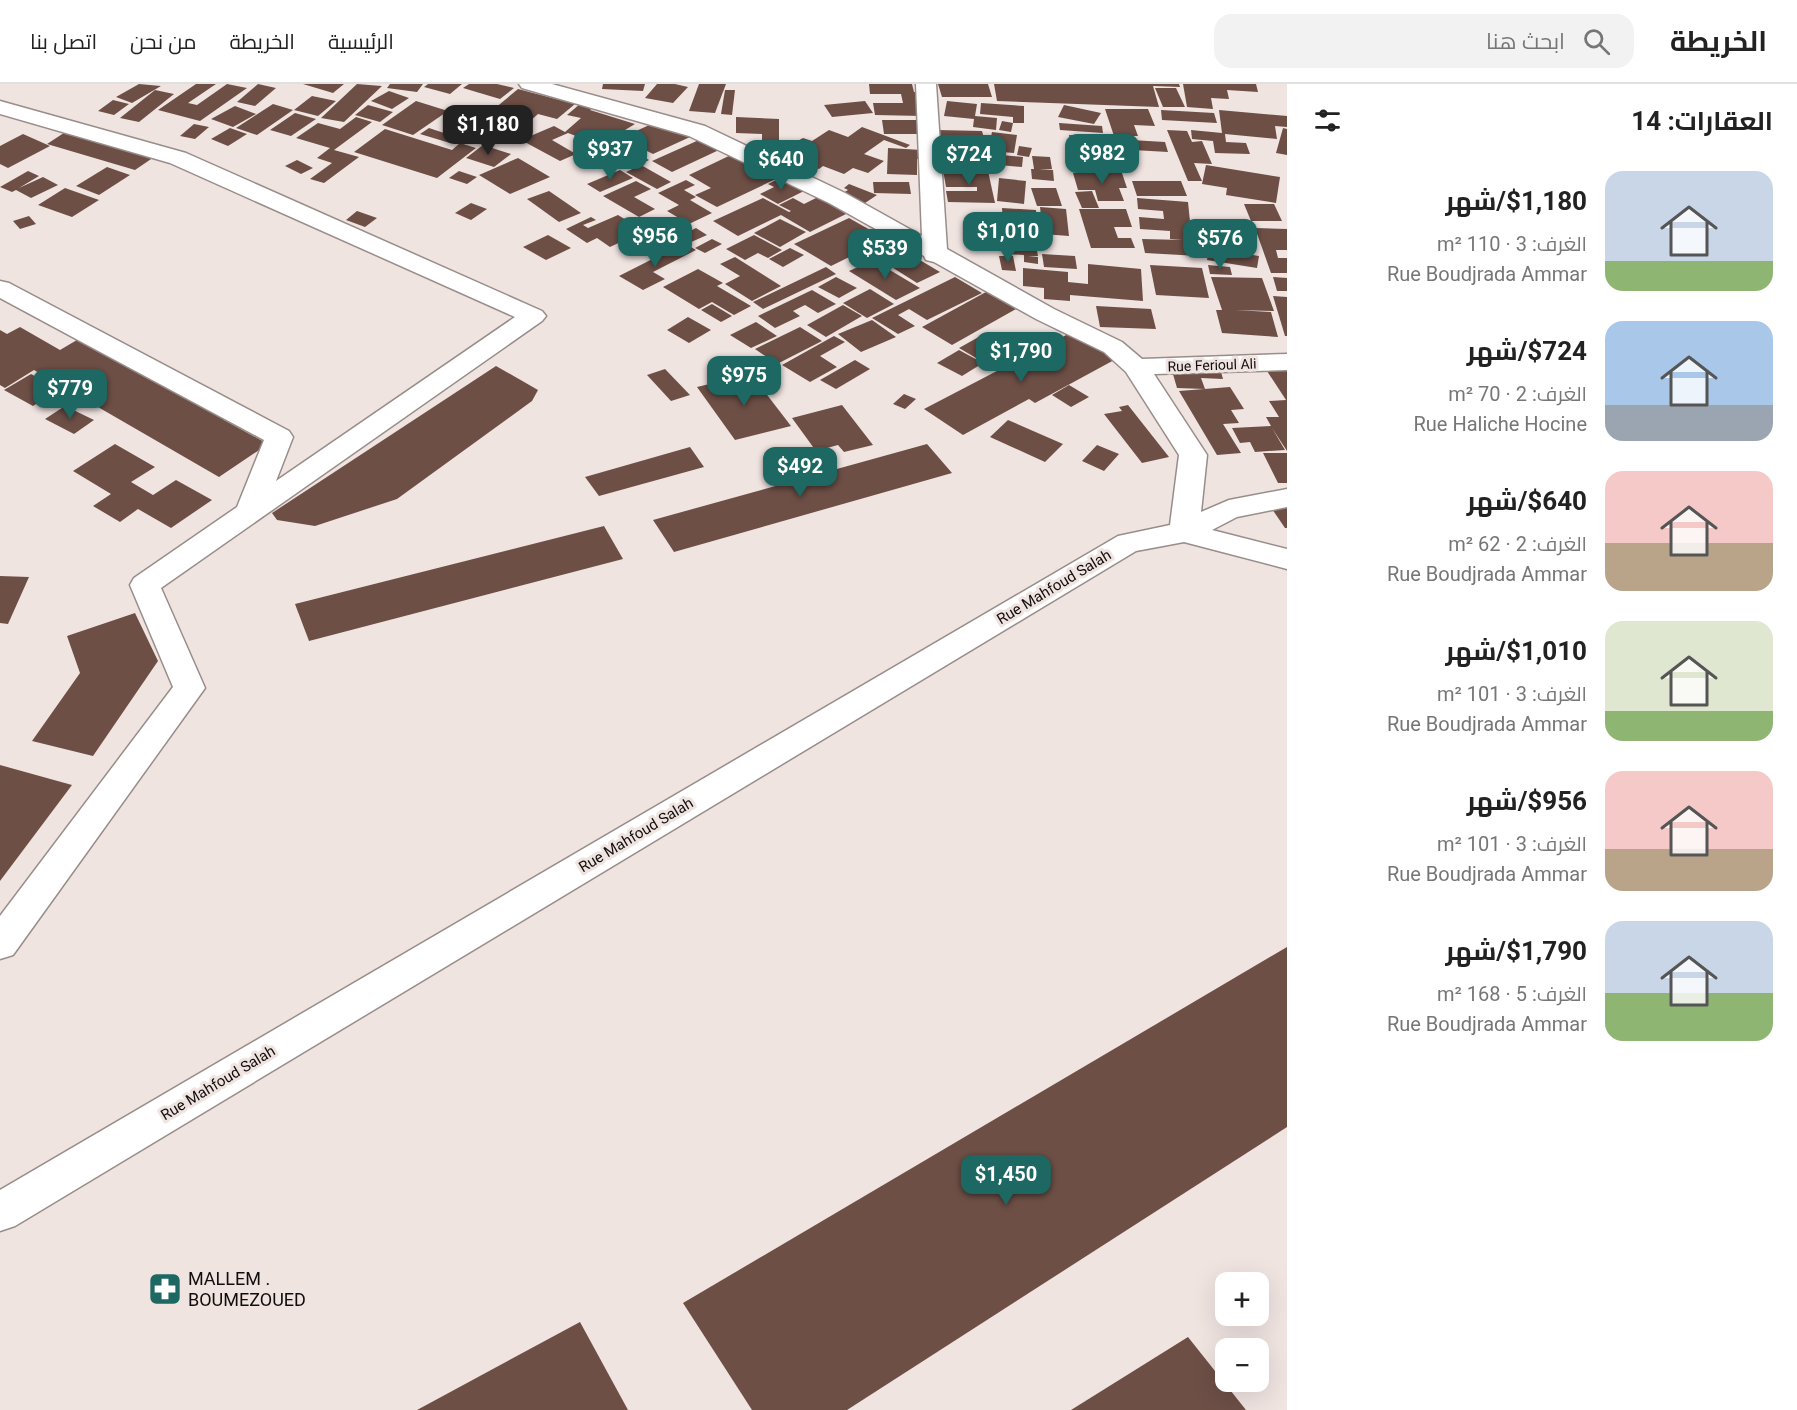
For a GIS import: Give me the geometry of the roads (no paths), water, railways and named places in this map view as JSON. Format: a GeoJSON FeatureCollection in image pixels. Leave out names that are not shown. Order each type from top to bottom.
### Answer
{"type":"FeatureCollection","features":[{"type":"Feature","properties":{"kind":"street"},"geometry":{"type":"LineString","coordinates":[[529,84],[697,131],[837,198],[935,255],[1044,314],[1113,347],[1136,367],[1192,455],[1184,532],[1287,559]]}},
{"type":"Feature","properties":{"kind":"street"},"geometry":{"type":"LineString","coordinates":[[926,84],[935,255]]}},
{"type":"Feature","properties":{"kind":"street"},"geometry":{"type":"LineString","coordinates":[[0,107],[177,158],[533,316],[145,585],[189,688],[0,944]]}},
{"type":"Feature","properties":{"kind":"street"},"geometry":{"type":"LineString","coordinates":[[0,288],[279,437],[250,511]]}},
{"type":"Feature","properties":{"kind":"street","name":"Rue Ferioul Ali"},"geometry":{"type":"LineString","coordinates":[[1136,367],[1287,362]]}},
{"type":"Feature","properties":{"kind":"street","name":"Rue Mahfoud Salah"},"geometry":{"type":"LineString","coordinates":[[0,1212],[1128,543],[1184,532],[1229,509],[1287,498]]}},
{"type":"Feature","properties":{"kind":"place","name":"MALLEM . BOUMEZOUED"},"geometry":{"type":"Point","coordinates":[165,1289]}}]}
